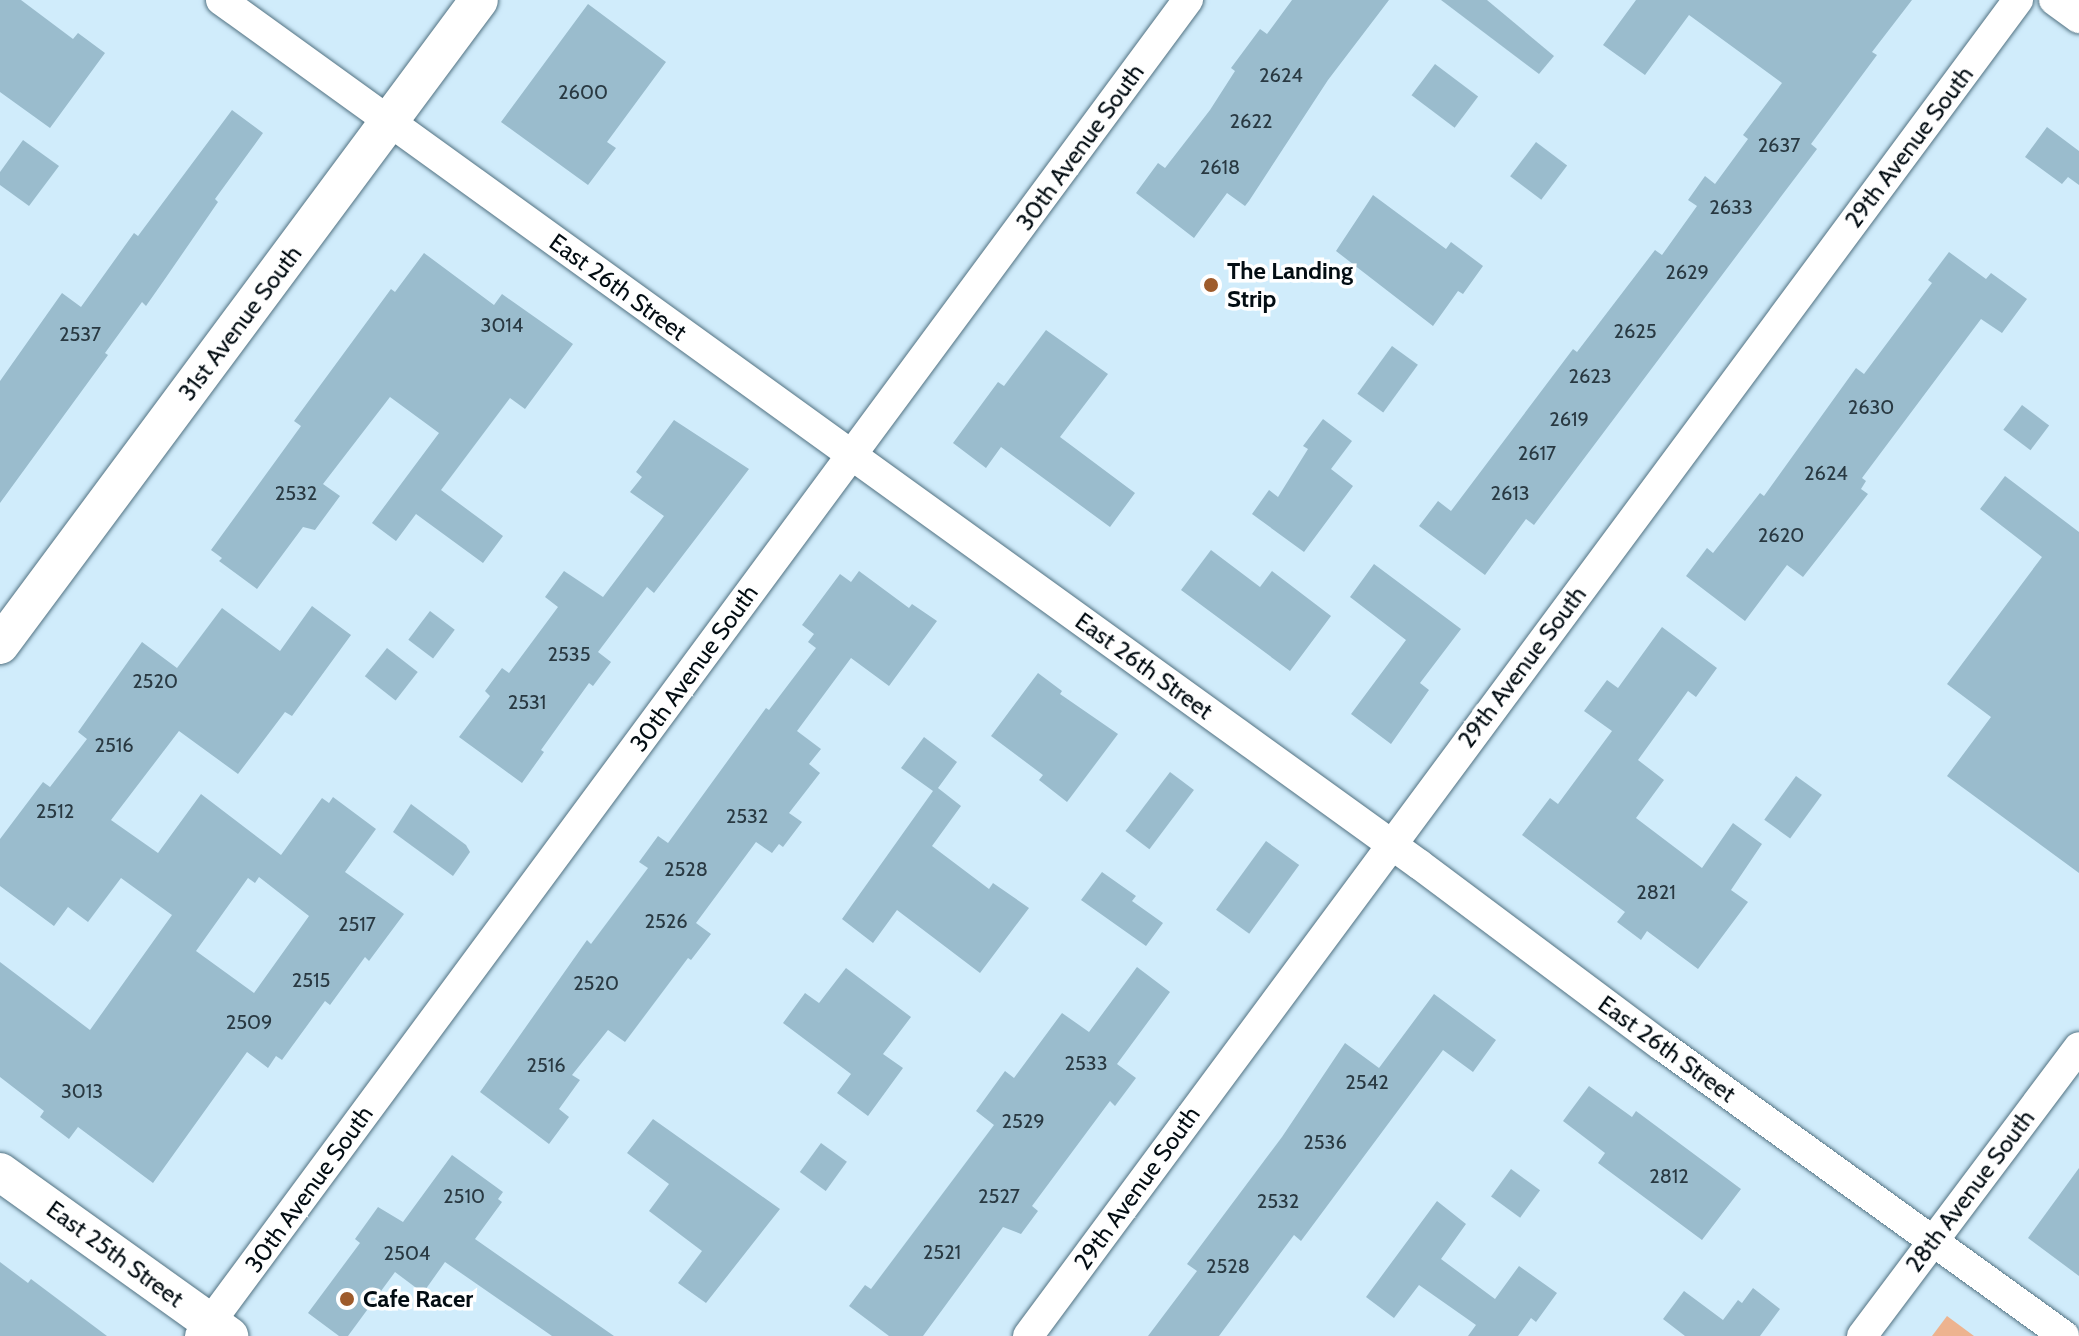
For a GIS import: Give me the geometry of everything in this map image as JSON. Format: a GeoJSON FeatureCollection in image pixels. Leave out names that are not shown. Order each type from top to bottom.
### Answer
{"type":"FeatureCollection","features":[{"type":"Feature","properties":{"kind":"street","name":"East 26th Street"},"geometry":{"type":"LineString","coordinates":[[221,0],[1391,844],[2064,1336]]}},
{"type":"Feature","properties":{"kind":"street","name":"31st Avenue South"},"geometry":{"type":"LineString","coordinates":[[0,645],[479,0]]}},
{"type":"Feature","properties":{"kind":"street","name":"30th Avenue South"},"geometry":{"type":"LineString","coordinates":[[213,1331],[1188,0]]}},
{"type":"Feature","properties":{"kind":"street","name":"29th Avenue South"},"geometry":{"type":"LineString","coordinates":[[1028,1336],[2018,0]]}},
{"type":"Feature","properties":{"kind":"street"},"geometry":{"type":"LineString","coordinates":[[2054,0],[2079,18]]}},
{"type":"Feature","properties":{"kind":"street","name":"28th Avenue South"},"geometry":{"type":"LineString","coordinates":[[1862,1336],[2079,1047]]}},
{"type":"Feature","properties":{"kind":"street","name":"East 25th Street"},"geometry":{"type":"LineString","coordinates":[[0,1172],[213,1331]]}},
{"type":"Feature","properties":{"kind":"shaded area"},"geometry":{"type":"Polygon","coordinates":[[[1947,1316],[1974,1336],[1932,1336],[1947,1316]]]}},
{"type":"Feature","properties":{"kind":"building"},"geometry":{"type":"Polygon","coordinates":[[[0,0],[21,0],[73,39],[78,33],[105,53],[50,128],[0,92],[0,0]]]}},
{"type":"Feature","properties":{"kind":"building"},"geometry":{"type":"Polygon","coordinates":[[[1292,0],[1389,0],[1328,80],[1245,206],[1227,193],[1194,238],[1136,193],[1158,163],[1165,168],[1210,110],[1235,71],[1231,68],[1260,29],[1267,34],[1292,0]]]}},
{"type":"Feature","properties":{"kind":"building"},"geometry":{"type":"Polygon","coordinates":[[[1441,0],[1487,0],[1554,56],[1539,74],[1441,0]]]}},
{"type":"Feature","properties":{"kind":"building"},"geometry":{"type":"Polygon","coordinates":[[[1636,0],[1912,0],[1872,52],[1877,55],[1811,144],[1817,149],[1534,525],[1526,519],[1485,575],[1419,526],[1438,501],[1451,511],[1573,349],[1577,352],[1655,250],[1662,255],[1697,206],[1688,200],[1705,176],[1715,184],[1748,139],[1743,135],[1782,83],[1689,15],[1645,75],[1603,45],[1636,0]]]}},
{"type":"Feature","properties":{"kind":"building"},"geometry":{"type":"Polygon","coordinates":[[[588,4],[666,62],[607,142],[616,148],[588,185],[501,122],[588,4]]]}},
{"type":"Feature","properties":{"kind":"building"},"geometry":{"type":"Polygon","coordinates":[[[1435,64],[1478,96],[1455,128],[1412,95],[1435,64]]]}},
{"type":"Feature","properties":{"kind":"building"},"geometry":{"type":"Polygon","coordinates":[[[232,110],[263,133],[215,199],[218,202],[146,306],[142,302],[105,353],[108,355],[0,503],[0,381],[62,293],[81,307],[134,233],[138,236],[232,110]]]}},
{"type":"Feature","properties":{"kind":"building"},"geometry":{"type":"Polygon","coordinates":[[[2047,127],[2079,151],[2079,185],[2068,177],[2062,184],[2025,157],[2047,127]]]}},
{"type":"Feature","properties":{"kind":"building"},"geometry":{"type":"Polygon","coordinates":[[[23,140],[59,166],[29,206],[0,185],[0,172],[23,140]]]}},
{"type":"Feature","properties":{"kind":"building"},"geometry":{"type":"Polygon","coordinates":[[[1536,142],[1567,165],[1541,200],[1510,176],[1536,142]]]}},
{"type":"Feature","properties":{"kind":"building"},"geometry":{"type":"Polygon","coordinates":[[[1373,195],[1446,249],[1451,242],[1483,266],[1463,294],[1458,291],[1433,326],[1336,251],[1373,195]]]}},
{"type":"Feature","properties":{"kind":"building"},"geometry":{"type":"Polygon","coordinates":[[[1949,252],[1986,279],[1991,273],[2027,299],[2002,333],[1981,319],[1862,478],[1866,481],[1861,489],[1868,494],[1803,577],[1787,565],[1745,621],[1686,576],[1707,548],[1713,553],[1760,493],[1764,496],[1856,368],[1864,374],[1932,283],[1928,280],[1949,252]]]}},
{"type":"Feature","properties":{"kind":"building"},"geometry":{"type":"Polygon","coordinates":[[[424,253],[494,305],[502,294],[573,344],[525,409],[510,398],[441,490],[503,536],[483,563],[416,514],[396,541],[372,523],[439,433],[390,397],[323,484],[340,496],[315,530],[303,527],[257,589],[219,561],[222,558],[211,550],[301,426],[294,421],[391,289],[395,292],[424,253]]]}},
{"type":"Feature","properties":{"kind":"building"},"geometry":{"type":"Polygon","coordinates":[[[1046,330],[1108,374],[1060,437],[1135,493],[1110,527],[1001,447],[986,468],[953,443],[998,382],[1004,386],[1046,330]]]}},
{"type":"Feature","properties":{"kind":"building"},"geometry":{"type":"Polygon","coordinates":[[[1392,346],[1418,365],[1383,413],[1357,394],[1392,346]]]}},
{"type":"Feature","properties":{"kind":"building"},"geometry":{"type":"Polygon","coordinates":[[[2022,405],[2049,425],[2030,450],[2003,430],[2022,405]]]}},
{"type":"Feature","properties":{"kind":"building"},"geometry":{"type":"Polygon","coordinates":[[[1323,419],[1352,441],[1331,469],[1353,486],[1304,552],[1252,514],[1269,490],[1278,497],[1308,449],[1303,446],[1323,419]]]}},
{"type":"Feature","properties":{"kind":"building"},"geometry":{"type":"Polygon","coordinates":[[[674,420],[749,469],[654,593],[647,587],[598,652],[611,662],[593,686],[589,683],[541,750],[544,752],[522,783],[459,737],[490,696],[485,691],[502,668],[509,673],[558,607],[545,597],[564,571],[603,597],[664,516],[630,492],[642,477],[636,472],[674,420]]]}},
{"type":"Feature","properties":{"kind":"building"},"geometry":{"type":"Polygon","coordinates":[[[2005,476],[2079,532],[2079,873],[1947,776],[1991,717],[1947,684],[2042,557],[1980,509],[2005,476]]]}},
{"type":"Feature","properties":{"kind":"building"},"geometry":{"type":"Polygon","coordinates":[[[1211,550],[1260,587],[1272,571],[1331,616],[1290,671],[1181,590],[1211,550]]]}},
{"type":"Feature","properties":{"kind":"building"},"geometry":{"type":"Polygon","coordinates":[[[1374,564],[1461,629],[1420,683],[1429,690],[1391,744],[1351,714],[1406,640],[1350,597],[1374,564]]]}},
{"type":"Feature","properties":{"kind":"building"},"geometry":{"type":"Polygon","coordinates":[[[859,571],[909,608],[912,604],[937,621],[889,686],[851,658],[797,731],[821,749],[809,764],[820,773],[789,813],[802,822],[783,847],[779,844],[772,853],[756,842],[696,923],[711,934],[691,960],[688,958],[625,1042],[608,1030],[572,1075],[580,1080],[559,1109],[569,1117],[549,1144],[480,1092],[587,940],[591,944],[648,868],[639,862],[658,836],[668,843],[766,708],[769,710],[816,648],[808,642],[814,634],[802,625],[840,574],[851,582],[859,571]]]}},
{"type":"Feature","properties":{"kind":"building"},"geometry":{"type":"Polygon","coordinates":[[[312,606],[351,635],[292,716],[285,712],[238,774],[179,731],[111,820],[158,853],[201,794],[281,855],[322,798],[329,803],[333,797],[376,829],[345,872],[404,914],[369,961],[365,957],[330,1005],[325,1001],[282,1060],[276,1056],[268,1068],[247,1052],[153,1183],[78,1127],[69,1139],[40,1117],[44,1111],[0,1077],[0,962],[90,1030],[172,915],[121,878],[88,922],[68,907],[54,926],[0,886],[0,839],[43,782],[50,787],[87,739],[78,732],[142,642],[177,668],[222,608],[280,651],[312,606]],[[259,877],[255,883],[248,878],[196,951],[254,993],[309,916],[259,877]]]}},
{"type":"Feature","properties":{"kind":"building"},"geometry":{"type":"Polygon","coordinates":[[[430,611],[455,630],[433,658],[408,640],[430,611]]]}},
{"type":"Feature","properties":{"kind":"building"},"geometry":{"type":"Polygon","coordinates":[[[1662,627],[1717,668],[1696,697],[1688,691],[1638,760],[1664,780],[1636,818],[1702,868],[1733,823],[1762,844],[1731,890],[1748,902],[1698,969],[1647,931],[1641,940],[1617,922],[1625,912],[1522,835],[1550,798],[1558,804],[1612,731],[1584,711],[1607,680],[1618,688],[1662,627]]]}},
{"type":"Feature","properties":{"kind":"building"},"geometry":{"type":"Polygon","coordinates":[[[387,648],[418,672],[396,700],[365,676],[387,648]]]}},
{"type":"Feature","properties":{"kind":"building"},"geometry":{"type":"Polygon","coordinates":[[[1038,673],[1062,691],[1060,694],[1118,734],[1067,802],[1039,780],[1043,775],[991,736],[1038,673]]]}},
{"type":"Feature","properties":{"kind":"building"},"geometry":{"type":"Polygon","coordinates":[[[924,737],[957,762],[938,788],[961,806],[932,846],[989,889],[993,883],[1029,908],[980,973],[897,910],[873,943],[842,919],[933,791],[901,768],[924,737]]]}},
{"type":"Feature","properties":{"kind":"building"},"geometry":{"type":"Polygon","coordinates":[[[1170,772],[1194,790],[1149,849],[1125,831],[1170,772]]]}},
{"type":"Feature","properties":{"kind":"building"},"geometry":{"type":"Polygon","coordinates":[[[1796,776],[1822,795],[1790,838],[1764,820],[1796,776]]]}},
{"type":"Feature","properties":{"kind":"building"},"geometry":{"type":"Polygon","coordinates":[[[411,804],[466,845],[470,852],[453,876],[393,832],[411,804]]]}},
{"type":"Feature","properties":{"kind":"building"},"geometry":{"type":"Polygon","coordinates":[[[1266,841],[1299,865],[1249,934],[1216,910],[1266,841]]]}},
{"type":"Feature","properties":{"kind":"building"},"geometry":{"type":"Polygon","coordinates":[[[1102,872],[1136,896],[1132,901],[1163,923],[1146,946],[1081,900],[1102,872]]]}},
{"type":"Feature","properties":{"kind":"building"},"geometry":{"type":"Polygon","coordinates":[[[1137,967],[1170,992],[1117,1064],[1136,1078],[1115,1106],[1110,1101],[1032,1206],[1038,1211],[1021,1234],[1003,1227],[923,1336],[889,1336],[849,1306],[865,1285],[871,1289],[994,1125],[976,1111],[1005,1071],[1014,1078],[1062,1013],[1089,1032],[1137,967]]]}},
{"type":"Feature","properties":{"kind":"building"},"geometry":{"type":"Polygon","coordinates":[[[846,968],[911,1017],[883,1054],[903,1068],[868,1116],[837,1093],[851,1074],[783,1023],[805,993],[819,1003],[846,968]]]}},
{"type":"Feature","properties":{"kind":"building"},"geometry":{"type":"Polygon","coordinates":[[[1434,994],[1496,1040],[1473,1072],[1443,1050],[1301,1241],[1294,1235],[1219,1336],[1148,1336],[1197,1271],[1187,1264],[1282,1137],[1345,1043],[1379,1068],[1434,994]]]}},
{"type":"Feature","properties":{"kind":"building"},"geometry":{"type":"Polygon","coordinates":[[[1589,1086],[1632,1117],[1636,1111],[1741,1189],[1702,1240],[1598,1163],[1605,1153],[1563,1121],[1589,1086]]]}},
{"type":"Feature","properties":{"kind":"building"},"geometry":{"type":"Polygon","coordinates":[[[653,1119],[780,1209],[706,1303],[678,1283],[702,1251],[649,1211],[669,1184],[627,1153],[653,1119]]]}},
{"type":"Feature","properties":{"kind":"building"},"geometry":{"type":"Polygon","coordinates":[[[821,1143],[847,1162],[826,1191],[800,1172],[821,1143]]]}},
{"type":"Feature","properties":{"kind":"building"},"geometry":{"type":"Polygon","coordinates":[[[452,1155],[503,1192],[498,1199],[502,1202],[475,1239],[614,1336],[552,1336],[445,1262],[423,1293],[395,1272],[348,1336],[339,1336],[308,1313],[360,1243],[355,1239],[378,1207],[403,1222],[452,1155]]]}},
{"type":"Feature","properties":{"kind":"building"},"geometry":{"type":"Polygon","coordinates":[[[2079,1168],[2079,1276],[2028,1238],[2079,1168]]]}},
{"type":"Feature","properties":{"kind":"building"},"geometry":{"type":"Polygon","coordinates":[[[1511,1169],[1540,1190],[1520,1218],[1491,1197],[1511,1169]]]}},
{"type":"Feature","properties":{"kind":"building"},"geometry":{"type":"Polygon","coordinates":[[[1437,1201],[1466,1224],[1441,1259],[1495,1299],[1519,1266],[1557,1293],[1536,1322],[1531,1318],[1518,1336],[1468,1336],[1476,1325],[1419,1285],[1394,1318],[1366,1297],[1437,1201]]]}},
{"type":"Feature","properties":{"kind":"building"},"geometry":{"type":"Polygon","coordinates":[[[0,1262],[28,1283],[31,1279],[107,1336],[0,1336],[0,1262]]]}},
{"type":"Feature","properties":{"kind":"building"},"geometry":{"type":"Polygon","coordinates":[[[1753,1288],[1780,1309],[1760,1336],[1685,1336],[1663,1319],[1684,1291],[1723,1320],[1738,1300],[1742,1303],[1753,1288]]]}},
{"type":"Feature","properties":{"kind":"place","name":"The Landing Strip"},"geometry":{"type":"Point","coordinates":[1211,285]}},
{"type":"Feature","properties":{"kind":"place","name":"Cafe Racer"},"geometry":{"type":"Point","coordinates":[347,1299]}}]}
